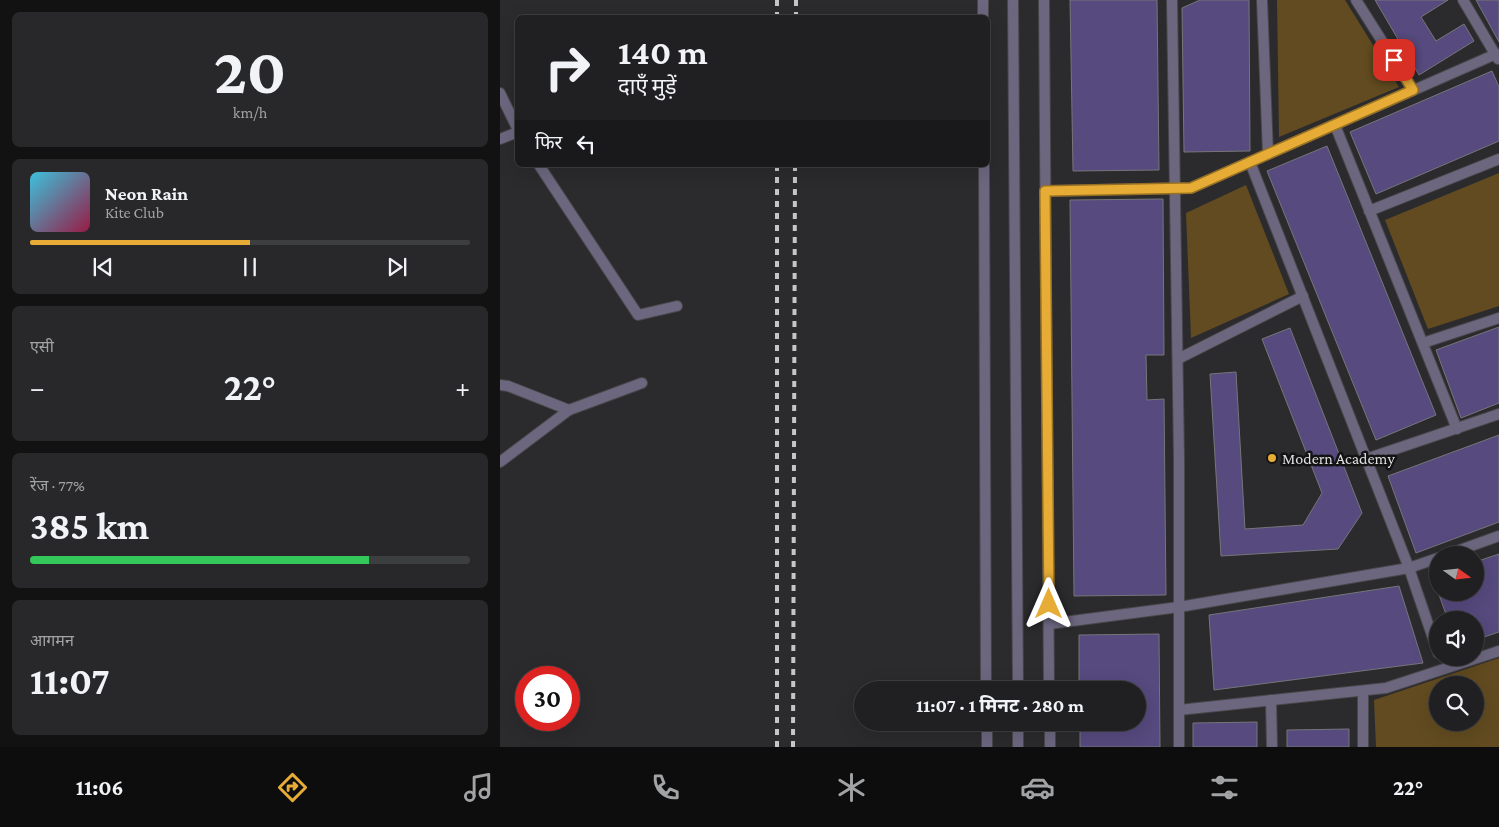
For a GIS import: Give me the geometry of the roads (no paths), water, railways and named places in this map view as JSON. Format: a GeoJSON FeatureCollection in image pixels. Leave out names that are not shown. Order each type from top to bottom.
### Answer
{"type":"FeatureCollection","features":[{"type":"Feature","properties":{"kind":"street"},"geometry":{"type":"LineString","coordinates":[[983,0],[983,15]]}},
{"type":"Feature","properties":{"kind":"street"},"geometry":{"type":"LineString","coordinates":[[1013,0],[1018,681]]}},
{"type":"Feature","properties":{"kind":"street"},"geometry":{"type":"LineString","coordinates":[[1044,0],[1049,681]]}},
{"type":"Feature","properties":{"kind":"street"},"geometry":{"type":"LineString","coordinates":[[1172,0],[1178,359],[1179,747]]}},
{"type":"Feature","properties":{"kind":"street"},"geometry":{"type":"LineString","coordinates":[[1262,0],[1268,154]]}},
{"type":"Feature","properties":{"kind":"street"},"geometry":{"type":"LineString","coordinates":[[1356,0],[1413,90]]}},
{"type":"Feature","properties":{"kind":"street"},"geometry":{"type":"LineString","coordinates":[[1045,191],[1191,188],[1413,90],[1498,57],[1463,0]]}},
{"type":"Feature","properties":{"kind":"street"},"geometry":{"type":"LineString","coordinates":[[500,93],[515,125]]}},
{"type":"Feature","properties":{"kind":"street"},"geometry":{"type":"LineString","coordinates":[[1335,125],[1457,429]]}},
{"type":"Feature","properties":{"kind":"street"},"geometry":{"type":"LineString","coordinates":[[500,139],[515,132]]}},
{"type":"Feature","properties":{"kind":"street"},"geometry":{"type":"LineString","coordinates":[[1370,211],[1499,159]]}},
{"type":"Feature","properties":{"kind":"street"},"geometry":{"type":"LineString","coordinates":[[1250,162],[1409,568],[1429,627]]}},
{"type":"Feature","properties":{"kind":"street"},"geometry":{"type":"LineString","coordinates":[[540,167],[638,315],[676,306]]}},
{"type":"Feature","properties":{"kind":"street"},"geometry":{"type":"LineString","coordinates":[[984,167],[986,681]]}},
{"type":"Feature","properties":{"kind":"street"},"geometry":{"type":"LineString","coordinates":[[1178,359],[1303,296]]}},
{"type":"Feature","properties":{"kind":"street"},"geometry":{"type":"LineString","coordinates":[[1422,343],[1499,318]]}},
{"type":"Feature","properties":{"kind":"street"},"geometry":{"type":"LineString","coordinates":[[500,462],[569,410],[642,383]]}},
{"type":"Feature","properties":{"kind":"street"},"geometry":{"type":"LineString","coordinates":[[500,385],[508,386],[569,410]]}},
{"type":"Feature","properties":{"kind":"street"},"geometry":{"type":"LineString","coordinates":[[1366,459],[1499,414]]}},
{"type":"Feature","properties":{"kind":"street"},"geometry":{"type":"LineString","coordinates":[[1471,546],[1499,536]]}},
{"type":"Feature","properties":{"kind":"street"},"geometry":{"type":"LineString","coordinates":[[1049,624],[1179,607],[1409,568],[1429,561]]}},
{"type":"Feature","properties":{"kind":"street"},"geometry":{"type":"LineString","coordinates":[[1179,710],[1386,688],[1499,651]]}},
{"type":"Feature","properties":{"kind":"street"},"geometry":{"type":"LineString","coordinates":[[1442,666],[1443,670]]}},
{"type":"Feature","properties":{"kind":"street"},"geometry":{"type":"LineString","coordinates":[[1363,691],[1364,747]]}},
{"type":"Feature","properties":{"kind":"street"},"geometry":{"type":"LineString","coordinates":[[1271,700],[1272,747]]}},
{"type":"Feature","properties":{"kind":"street"},"geometry":{"type":"LineString","coordinates":[[987,731],[987,747]]}},
{"type":"Feature","properties":{"kind":"street"},"geometry":{"type":"LineString","coordinates":[[1018,731],[1018,747]]}},
{"type":"Feature","properties":{"kind":"street"},"geometry":{"type":"LineString","coordinates":[[1050,731],[1050,747]]}},
{"type":"Feature","properties":{"kind":"railway"},"geometry":{"type":"LineString","coordinates":[[777,0],[777,15]]}},
{"type":"Feature","properties":{"kind":"railway"},"geometry":{"type":"LineString","coordinates":[[796,0],[796,15]]}},
{"type":"Feature","properties":{"kind":"railway"},"geometry":{"type":"LineString","coordinates":[[777,167],[777,747]]}},
{"type":"Feature","properties":{"kind":"railway"},"geometry":{"type":"LineString","coordinates":[[793,747],[795,167]]}},
{"type":"Feature","properties":{"kind":"place","name":"Modern Academy"},"geometry":{"type":"Point","coordinates":[1272,458]}}]}
